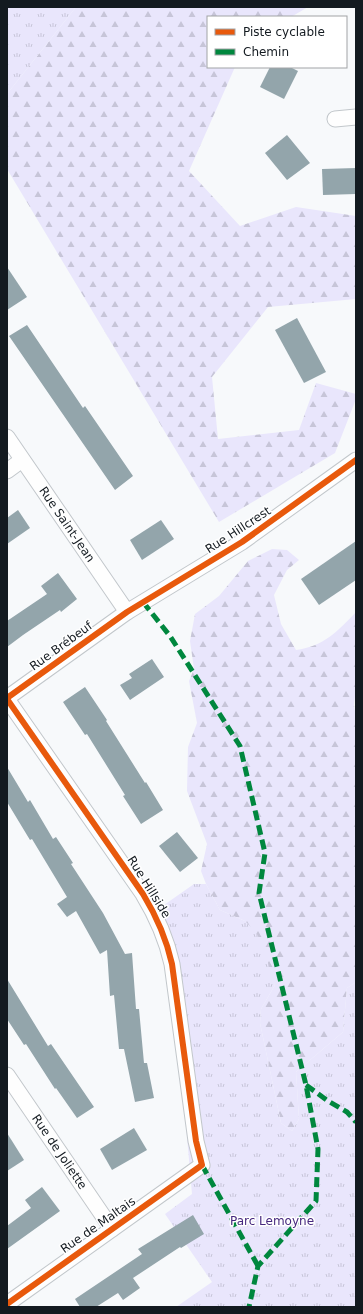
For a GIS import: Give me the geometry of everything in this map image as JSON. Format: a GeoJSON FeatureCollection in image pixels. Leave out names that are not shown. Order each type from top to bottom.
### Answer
{"type":"FeatureCollection","features":[{"type":"Feature","properties":{"kind":"street"},"geometry":{"type":"LineString","coordinates":[[335,119],[356,117]]}},
{"type":"Feature","properties":{"kind":"street","name":"Rue Saint-Jean"},"geometry":{"type":"LineString","coordinates":[[7,437],[127,612]]}},
{"type":"Feature","properties":{"kind":"street"},"geometry":{"type":"LineString","coordinates":[[7,471],[22,460]]}},
{"type":"Feature","properties":{"kind":"street","name":"Rue Hillcrest"},"geometry":{"type":"LineString","coordinates":[[127,612],[242,542],[356,460]]}},
{"type":"Feature","properties":{"kind":"street","name":"Rue Brébeuf"},"geometry":{"type":"LineString","coordinates":[[7,698],[127,612]]}},
{"type":"Feature","properties":{"kind":"street","name":"Rue Hillside"},"geometry":{"type":"LineString","coordinates":[[7,698],[143,894],[161,926],[168,943],[172,964],[196,1141],[202,1165]]}},
{"type":"Feature","properties":{"kind":"street","name":"Rue de Joliette"},"geometry":{"type":"LineString","coordinates":[[7,1075],[112,1229]]}},
{"type":"Feature","properties":{"kind":"street","name":"Rue de Maltais"},"geometry":{"type":"LineString","coordinates":[[7,1304],[202,1165]]}},
{"type":"Feature","properties":{"kind":"green space"},"geometry":{"type":"Polygon","coordinates":[[[7,7],[76,7],[7,94],[7,7]]]}},
{"type":"Feature","properties":{"kind":"green space"},"geometry":{"type":"Polygon","coordinates":[[[76,7],[308,7],[293,16],[207,16],[207,68],[235,68],[189,171],[240,226],[296,207],[356,216],[356,299],[268,307],[212,377],[218,439],[299,430],[316,383],[356,394],[356,399],[335,453],[219,522],[7,169],[7,94],[76,7]]]}},
{"type":"Feature","properties":{"kind":"green space"},"geometry":{"type":"Polygon","coordinates":[[[272,549],[287,550],[299,560],[287,570],[274,595],[281,624],[296,650],[315,645],[329,637],[343,626],[356,612],[356,689],[354,705],[356,717],[356,982],[347,988],[343,1032],[296,1072],[299,1119],[292,1131],[281,1123],[260,1023],[261,1009],[275,985],[245,921],[220,910],[206,884],[201,871],[207,844],[187,791],[188,747],[197,723],[189,681],[194,669],[190,641],[195,614],[219,596],[248,561],[272,549]]]}},
{"type":"Feature","properties":{"kind":"green space","name":"Parc Lemoyne"},"geometry":{"type":"Polygon","coordinates":[[[194,884],[206,884],[220,910],[245,921],[256,932],[262,944],[275,985],[261,1009],[260,1023],[281,1123],[292,1131],[299,1119],[296,1072],[343,1032],[347,988],[356,982],[356,1307],[176,1307],[212,1282],[165,1214],[192,1194],[172,964],[154,912],[194,884]]]}},
{"type":"Feature","properties":{"kind":"building"},"geometry":{"type":"Polygon","coordinates":[[[270,68],[292,68],[298,71],[284,99],[260,87],[270,68]]]}},
{"type":"Feature","properties":{"kind":"building"},"geometry":{"type":"Polygon","coordinates":[[[287,135],[310,163],[287,180],[265,153],[287,135]]]}},
{"type":"Feature","properties":{"kind":"building"},"geometry":{"type":"Polygon","coordinates":[[[356,168],[356,194],[323,195],[322,169],[356,168]]]}},
{"type":"Feature","properties":{"kind":"building"},"geometry":{"type":"Polygon","coordinates":[[[7,267],[27,297],[7,310],[7,267]]]}},
{"type":"Feature","properties":{"kind":"building"},"geometry":{"type":"Polygon","coordinates":[[[297,318],[326,372],[304,383],[275,330],[297,318]]]}},
{"type":"Feature","properties":{"kind":"building"},"geometry":{"type":"Polygon","coordinates":[[[27,325],[83,408],[85,406],[133,476],[115,490],[9,336],[27,325]]]}},
{"type":"Feature","properties":{"kind":"building"},"geometry":{"type":"Polygon","coordinates":[[[18,510],[30,528],[7,544],[7,518],[18,510]]]}},
{"type":"Feature","properties":{"kind":"building"},"geometry":{"type":"Polygon","coordinates":[[[161,520],[174,539],[142,560],[130,540],[161,520]]]}},
{"type":"Feature","properties":{"kind":"building"},"geometry":{"type":"Polygon","coordinates":[[[356,541],[356,580],[319,605],[301,579],[356,541]]]}},
{"type":"Feature","properties":{"kind":"building"},"geometry":{"type":"Polygon","coordinates":[[[58,573],[77,599],[61,612],[60,610],[7,647],[7,621],[47,594],[41,586],[58,573]]]}},
{"type":"Feature","properties":{"kind":"building"},"geometry":{"type":"Polygon","coordinates":[[[152,659],[164,677],[130,700],[120,685],[132,678],[129,674],[152,659]]]}},
{"type":"Feature","properties":{"kind":"building"},"geometry":{"type":"Polygon","coordinates":[[[85,687],[163,810],[141,824],[123,796],[125,795],[87,734],[85,735],[63,702],[85,687]]]}},
{"type":"Feature","properties":{"kind":"building"},"geometry":{"type":"Polygon","coordinates":[[[7,767],[28,802],[30,800],[53,839],[56,837],[73,863],[71,864],[103,913],[125,954],[132,953],[136,1009],[139,1009],[144,1063],[147,1063],[154,1098],[135,1102],[124,1049],[119,1049],[114,995],[110,996],[107,950],[100,954],[76,911],[67,917],[57,904],[67,897],[32,839],[30,840],[7,802],[7,767]]]}},
{"type":"Feature","properties":{"kind":"building"},"geometry":{"type":"Polygon","coordinates":[[[177,832],[198,858],[180,872],[159,846],[177,832]]]}},
{"type":"Feature","properties":{"kind":"building"},"geometry":{"type":"Polygon","coordinates":[[[7,979],[48,1046],[51,1044],[94,1107],[77,1118],[56,1088],[55,1089],[26,1044],[24,1045],[7,1019],[7,979]]]}},
{"type":"Feature","properties":{"kind":"building"},"geometry":{"type":"Polygon","coordinates":[[[134,1128],[147,1150],[112,1170],[100,1149],[134,1128]]]}},
{"type":"Feature","properties":{"kind":"building"},"geometry":{"type":"Polygon","coordinates":[[[7,1133],[24,1160],[7,1171],[7,1133]]]}},
{"type":"Feature","properties":{"kind":"building"},"geometry":{"type":"Polygon","coordinates":[[[42,1187],[60,1211],[7,1249],[7,1226],[31,1208],[25,1200],[42,1187]]]}},
{"type":"Feature","properties":{"kind":"building"},"geometry":{"type":"Polygon","coordinates":[[[193,1215],[204,1234],[181,1248],[180,1247],[133,1278],[140,1288],[123,1300],[118,1293],[96,1307],[80,1307],[75,1299],[142,1254],[138,1249],[193,1215]]]}},
{"type":"Feature","properties":{"kind":"marked path"},"geometry":{"type":"LineString","coordinates":[[143,602],[170,636],[240,746],[265,853],[259,893],[306,1085],[318,1149],[316,1201],[258,1266],[249,1307]]}},
{"type":"Feature","properties":{"kind":"marked path"},"geometry":{"type":"LineString","coordinates":[[306,1085],[328,1101],[347,1112],[356,1122]]}},
{"type":"Feature","properties":{"kind":"marked path"},"geometry":{"type":"LineString","coordinates":[[202,1165],[258,1266]]}},
{"type":"Feature","properties":{"kind":"cycle path"},"geometry":{"type":"LineString","coordinates":[[7,698],[127,612],[242,542],[356,460]]}},
{"type":"Feature","properties":{"kind":"cycle path"},"geometry":{"type":"LineString","coordinates":[[7,699],[143,894],[153,911],[167,945],[172,964],[196,1141],[202,1165],[7,1304]]}}]}
